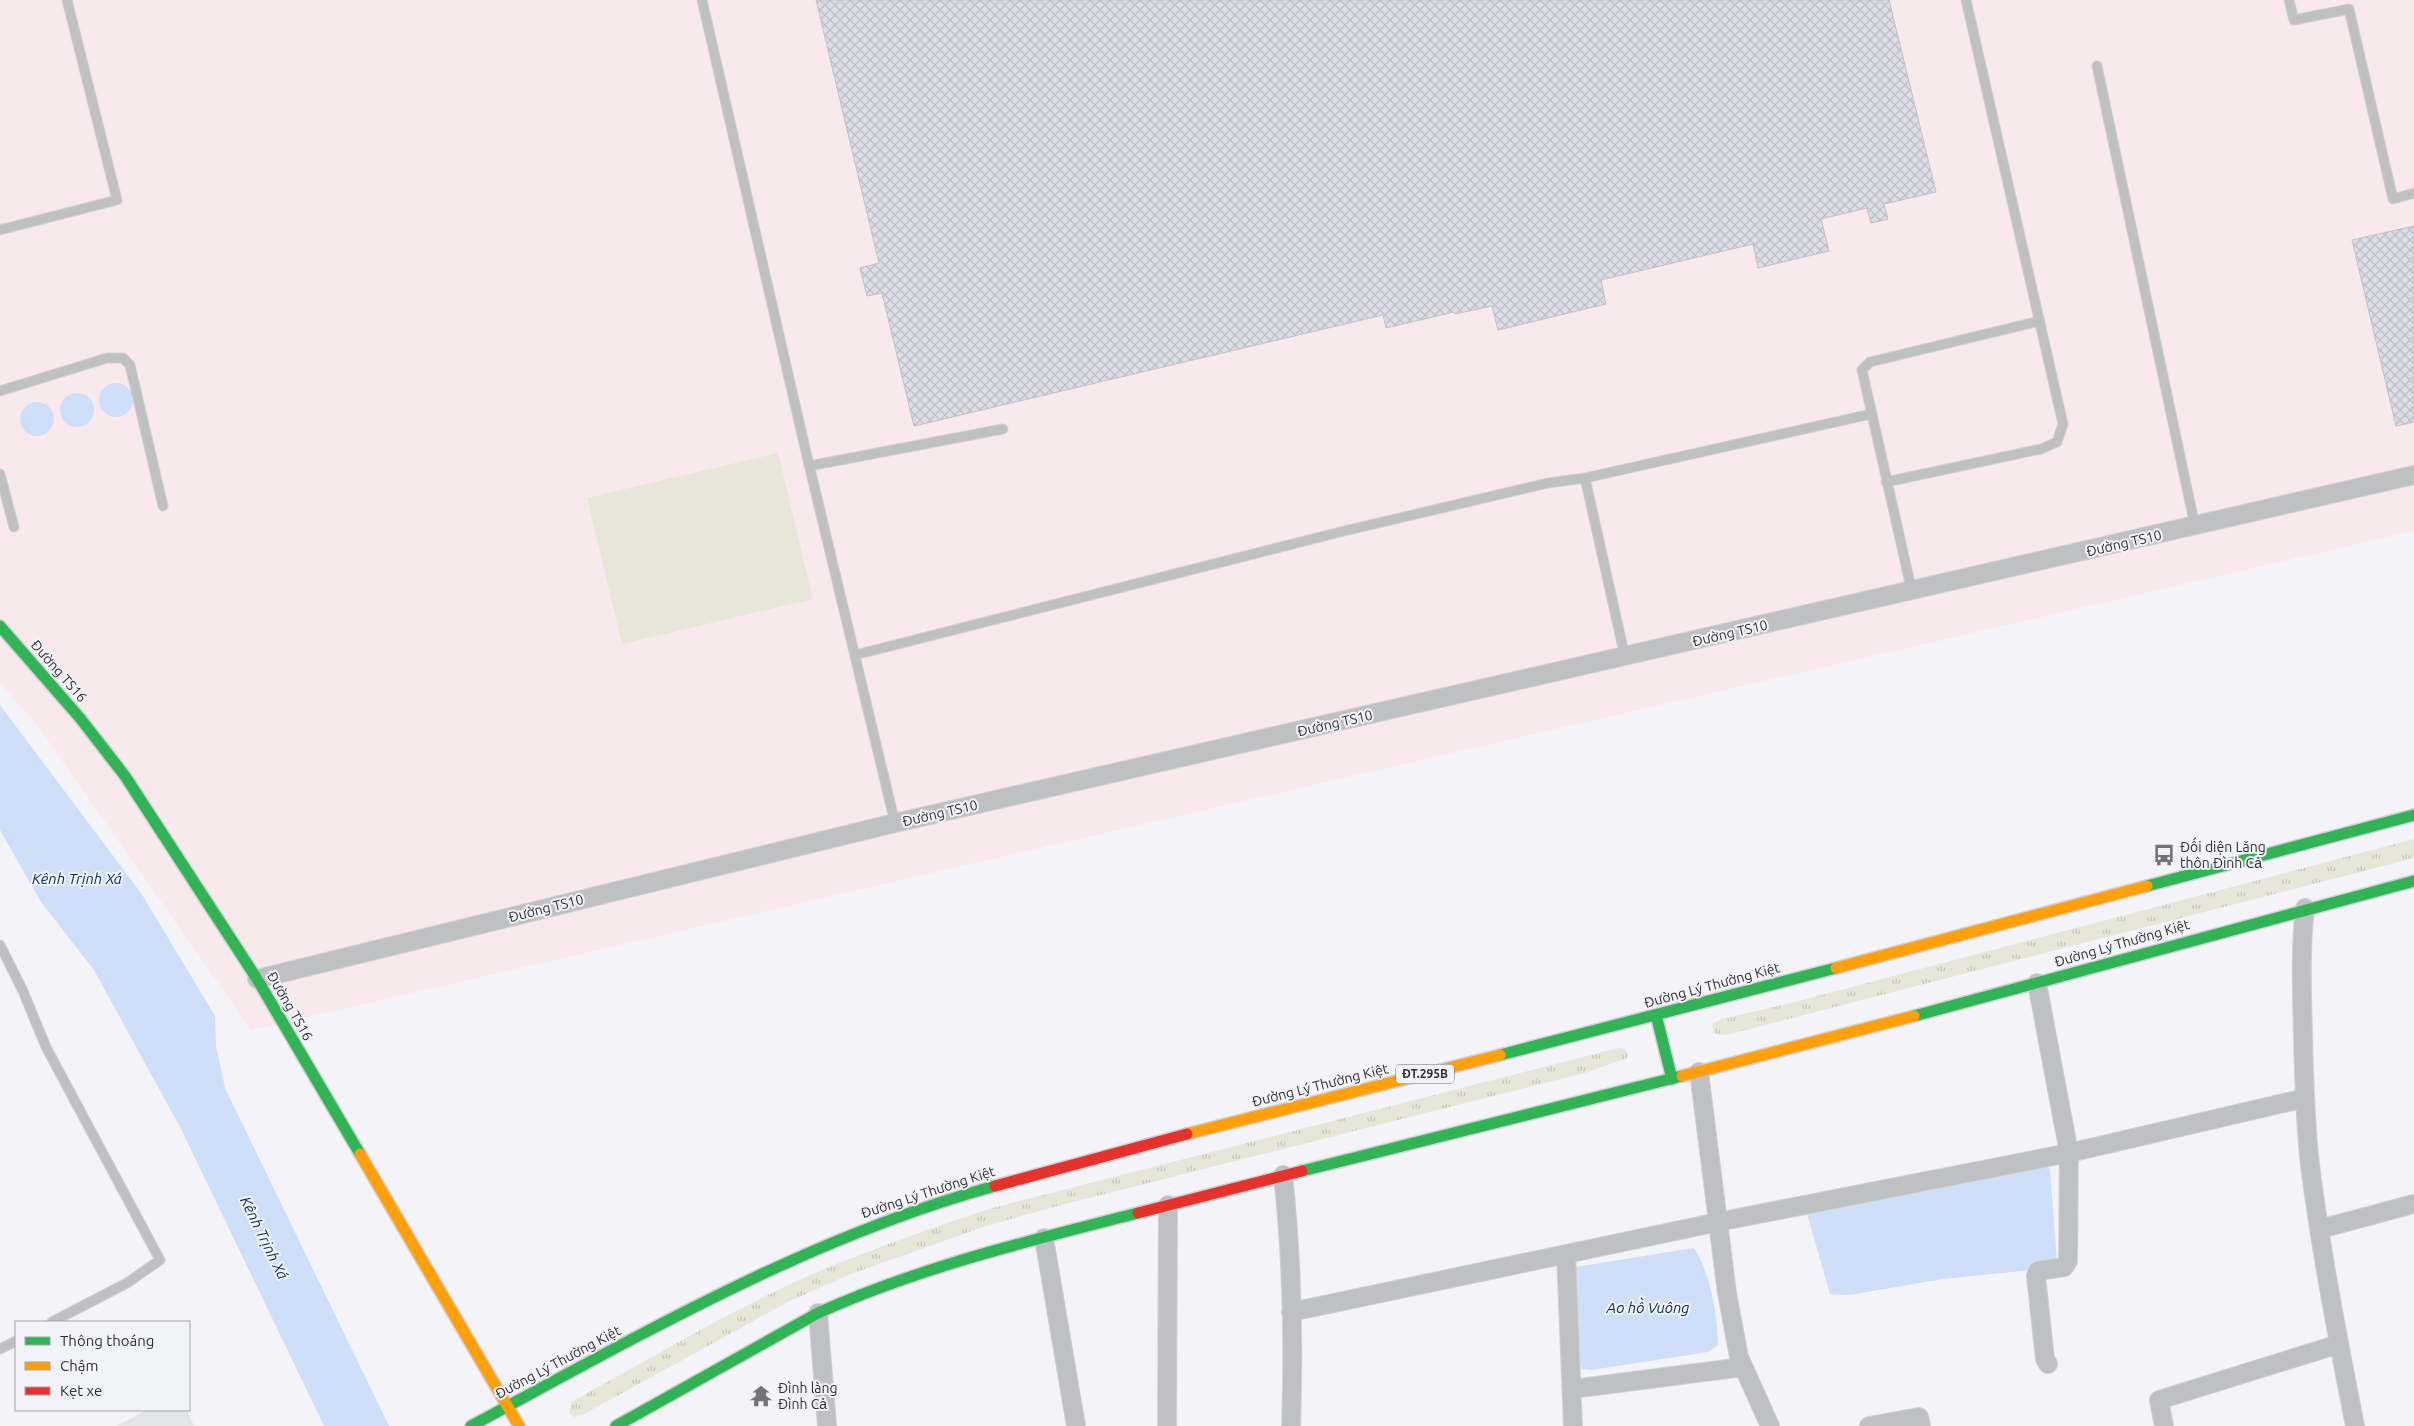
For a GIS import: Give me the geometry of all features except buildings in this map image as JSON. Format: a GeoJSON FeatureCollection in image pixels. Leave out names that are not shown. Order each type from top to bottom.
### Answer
{"type":"FeatureCollection","features":[{"type":"Feature","properties":{"kind":"main road","name":"Đường TS16"},"geometry":{"type":"LineString","coordinates":[[0,626],[80,718],[125,776],[257,979],[520,1426]]}},
{"type":"Feature","properties":{"kind":"main road","name":"Đường Lý Thường Kiệt"},"geometry":{"type":"LineString","coordinates":[[471,1426],[718,1295],[776,1267],[875,1225],[988,1188],[1201,1130],[1656,1015],[2414,815]]}},
{"type":"Feature","properties":{"kind":"main road","name":"Đường Lý Thường Kiệt"},"geometry":{"type":"LineString","coordinates":[[616,1426],[818,1314],[892,1282],[1044,1238],[1168,1205],[1699,1072],[2037,983],[2305,908],[2414,881]]}},
{"type":"Feature","properties":{"kind":"main road"},"geometry":{"type":"LineString","coordinates":[[1656,1015],[1672,1078]]}},
{"type":"Feature","properties":{"kind":"street","name":"Đường TS10"},"geometry":{"type":"LineString","coordinates":[[257,979],[895,823],[1912,592],[2414,475]]}},
{"type":"Feature","properties":{"kind":"street"},"geometry":{"type":"LineString","coordinates":[[2305,908],[2302,936],[2305,1098],[2310,1163],[2354,1426]]}},
{"type":"Feature","properties":{"kind":"street"},"geometry":{"type":"LineString","coordinates":[[2037,983],[2069,1153],[2068,1261],[2064,1267],[2038,1271],[2036,1276],[2045,1359],[2048,1364]]}},
{"type":"Feature","properties":{"kind":"street"},"geometry":{"type":"LineString","coordinates":[[1699,1072],[1727,1293],[1739,1357],[1770,1426]]}},
{"type":"Feature","properties":{"kind":"street"},"geometry":{"type":"LineString","coordinates":[[1291,1312],[1718,1222],[2069,1153],[2305,1098]]}},
{"type":"Feature","properties":{"kind":"street"},"geometry":{"type":"LineString","coordinates":[[1284,1175],[1291,1312],[1291,1426]]}},
{"type":"Feature","properties":{"kind":"street"},"geometry":{"type":"LineString","coordinates":[[2320,1230],[2414,1204]]}},
{"type":"Feature","properties":{"kind":"street"},"geometry":{"type":"LineString","coordinates":[[1167,1426],[1168,1205]]}},
{"type":"Feature","properties":{"kind":"street"},"geometry":{"type":"LineString","coordinates":[[1044,1238],[1076,1426]]}},
{"type":"Feature","properties":{"kind":"street"},"geometry":{"type":"LineString","coordinates":[[1566,1254],[1573,1426]]}},
{"type":"Feature","properties":{"kind":"street"},"geometry":{"type":"LineString","coordinates":[[818,1314],[827,1426]]}},
{"type":"Feature","properties":{"kind":"street"},"geometry":{"type":"LineString","coordinates":[[2164,1426],[2158,1400],[2339,1344]]}},
{"type":"Feature","properties":{"kind":"street"},"geometry":{"type":"LineString","coordinates":[[1572,1389],[1743,1367]]}},
{"type":"Feature","properties":{"kind":"street"},"geometry":{"type":"LineString","coordinates":[[1869,1426],[1919,1416],[1921,1426]]}},
{"type":"Feature","properties":{"kind":"lane"},"geometry":{"type":"LineString","coordinates":[[0,230],[117,200],[67,0]]}},
{"type":"Feature","properties":{"kind":"lane"},"geometry":{"type":"LineString","coordinates":[[702,0],[809,466],[895,823]]}},
{"type":"Feature","properties":{"kind":"lane"},"geometry":{"type":"LineString","coordinates":[[1886,482],[2041,450],[2057,442],[2063,424],[1966,0]]}},
{"type":"Feature","properties":{"kind":"lane"},"geometry":{"type":"LineString","coordinates":[[2289,0],[2294,20],[2349,8],[2393,199],[2414,193]]}},
{"type":"Feature","properties":{"kind":"lane"},"geometry":{"type":"LineString","coordinates":[[2097,66],[2195,527]]}},
{"type":"Feature","properties":{"kind":"lane"},"geometry":{"type":"LineString","coordinates":[[1912,592],[1862,370],[1870,362],[2040,320]]}},
{"type":"Feature","properties":{"kind":"lane"},"geometry":{"type":"LineString","coordinates":[[0,391],[107,358],[123,358],[130,366],[163,506]]}},
{"type":"Feature","properties":{"kind":"lane"},"geometry":{"type":"LineString","coordinates":[[855,655],[1340,532],[1548,483],[1585,478],[1871,414]]}},
{"type":"Feature","properties":{"kind":"lane"},"geometry":{"type":"LineString","coordinates":[[809,466],[1003,429]]}},
{"type":"Feature","properties":{"kind":"lane"},"geometry":{"type":"LineString","coordinates":[[0,474],[14,527]]}},
{"type":"Feature","properties":{"kind":"lane"},"geometry":{"type":"LineString","coordinates":[[1585,478],[1625,657]]}},
{"type":"Feature","properties":{"kind":"lane"},"geometry":{"type":"LineString","coordinates":[[0,945],[23,991],[46,1047],[160,1260],[127,1283],[54,1321]]}},
{"type":"Feature","properties":{"kind":"lane"},"geometry":{"type":"LineString","coordinates":[[0,1349],[15,1342]]}},
{"type":"Feature","properties":{"kind":"shaded area"},"geometry":{"type":"Polygon","coordinates":[[[0,0],[2414,0],[2414,531],[251,1030],[35,722],[0,684],[0,0]]]}},
{"type":"Feature","properties":{"kind":"shaded area"},"geometry":{"type":"Polygon","coordinates":[[[145,1411],[187,1411],[194,1426],[116,1426],[145,1411]]]}},
{"type":"Feature","properties":{"kind":"green space"},"geometry":{"type":"Polygon","coordinates":[[[778,453],[813,599],[622,644],[587,498],[778,453]]]}},
{"type":"Feature","properties":{"kind":"green space"},"geometry":{"type":"Polygon","coordinates":[[[2414,839],[2414,858],[1730,1034],[1720,1035],[1714,1033],[1712,1024],[1722,1019],[1791,1003],[2414,839]]]}},
{"type":"Feature","properties":{"kind":"green space"},"geometry":{"type":"Polygon","coordinates":[[[1618,1048],[1625,1049],[1628,1054],[1627,1058],[1585,1073],[1061,1205],[986,1226],[848,1275],[788,1302],[584,1414],[574,1417],[569,1413],[571,1402],[695,1333],[790,1284],[863,1253],[989,1209],[1618,1048]]]}},
{"type":"Feature","properties":{"kind":"water"},"geometry":{"type":"Polygon","coordinates":[[[116,383],[123,384],[128,388],[132,393],[132,407],[128,412],[123,416],[116,417],[109,416],[104,412],[100,407],[99,400],[100,393],[104,388],[109,384],[116,383]]]}},
{"type":"Feature","properties":{"kind":"water"},"geometry":{"type":"Polygon","coordinates":[[[77,393],[84,394],[89,398],[93,403],[93,417],[89,422],[84,426],[77,427],[70,426],[65,422],[61,417],[60,410],[61,403],[65,398],[70,394],[77,393]]]}},
{"type":"Feature","properties":{"kind":"water"},"geometry":{"type":"Polygon","coordinates":[[[37,402],[44,403],[49,407],[53,412],[53,426],[49,431],[44,435],[37,436],[30,435],[25,431],[21,426],[20,419],[21,412],[25,407],[30,403],[37,402]]]}},
{"type":"Feature","properties":{"kind":"water","name":"Kênh Trịnh Xá"},"geometry":{"type":"Polygon","coordinates":[[[0,705],[141,893],[215,1016],[216,1046],[225,1088],[389,1426],[324,1426],[181,1129],[94,970],[41,902],[0,830],[0,705]]]}},
{"type":"Feature","properties":{"kind":"water"},"geometry":{"type":"Polygon","coordinates":[[[2044,1156],[2050,1170],[2057,1262],[2042,1269],[1943,1279],[1849,1295],[1830,1294],[1806,1210],[2044,1156]]]}},
{"type":"Feature","properties":{"kind":"water","name":"Ao hồ Vuông"},"geometry":{"type":"Polygon","coordinates":[[[1694,1248],[1709,1282],[1718,1345],[1708,1352],[1591,1370],[1582,1369],[1577,1353],[1579,1321],[1575,1267],[1694,1248]]]}},
{"type":"Feature","properties":{"kind":"traffic: fast"},"geometry":{"type":"LineString","coordinates":[[0,626],[80,718],[125,776],[257,979],[360,1154]]}},
{"type":"Feature","properties":{"kind":"traffic: fast"},"geometry":{"type":"LineString","coordinates":[[2147,886],[2414,815]]}},
{"type":"Feature","properties":{"kind":"traffic: fast"},"geometry":{"type":"LineString","coordinates":[[1914,1016],[2414,881]]}},
{"type":"Feature","properties":{"kind":"traffic: fast"},"geometry":{"type":"LineString","coordinates":[[1500,1055],[1836,968]]}},
{"type":"Feature","properties":{"kind":"traffic: fast"},"geometry":{"type":"LineString","coordinates":[[1656,1015],[1672,1079]]}},
{"type":"Feature","properties":{"kind":"traffic: fast"},"geometry":{"type":"LineString","coordinates":[[1302,1171],[1682,1076]]}},
{"type":"Feature","properties":{"kind":"traffic: fast"},"geometry":{"type":"LineString","coordinates":[[471,1426],[598,1357],[792,1260],[858,1232],[926,1207],[995,1186]]}},
{"type":"Feature","properties":{"kind":"traffic: fast"},"geometry":{"type":"LineString","coordinates":[[616,1426],[818,1313],[857,1297],[975,1256],[1138,1213]]}},
{"type":"Feature","properties":{"kind":"traffic: slow"},"geometry":{"type":"LineString","coordinates":[[1836,968],[2147,886]]}},
{"type":"Feature","properties":{"kind":"traffic: slow"},"geometry":{"type":"LineString","coordinates":[[1682,1076],[1914,1016]]}},
{"type":"Feature","properties":{"kind":"traffic: slow"},"geometry":{"type":"LineString","coordinates":[[1187,1134],[1500,1055]]}},
{"type":"Feature","properties":{"kind":"traffic: slow"},"geometry":{"type":"LineString","coordinates":[[360,1154],[519,1426]]}},
{"type":"Feature","properties":{"kind":"traffic: jam"},"geometry":{"type":"LineString","coordinates":[[995,1186],[1187,1134]]}},
{"type":"Feature","properties":{"kind":"traffic: jam"},"geometry":{"type":"LineString","coordinates":[[1138,1213],[1302,1171]]}},
{"type":"Feature","properties":{"kind":"place","name":"Đối diện Lăng thôn Đình Cả"},"geometry":{"type":"Point","coordinates":[2164,855]}},
{"type":"Feature","properties":{"kind":"place","name":"Đình làng Đình Cả"},"geometry":{"type":"Point","coordinates":[761,1396]}}]}
